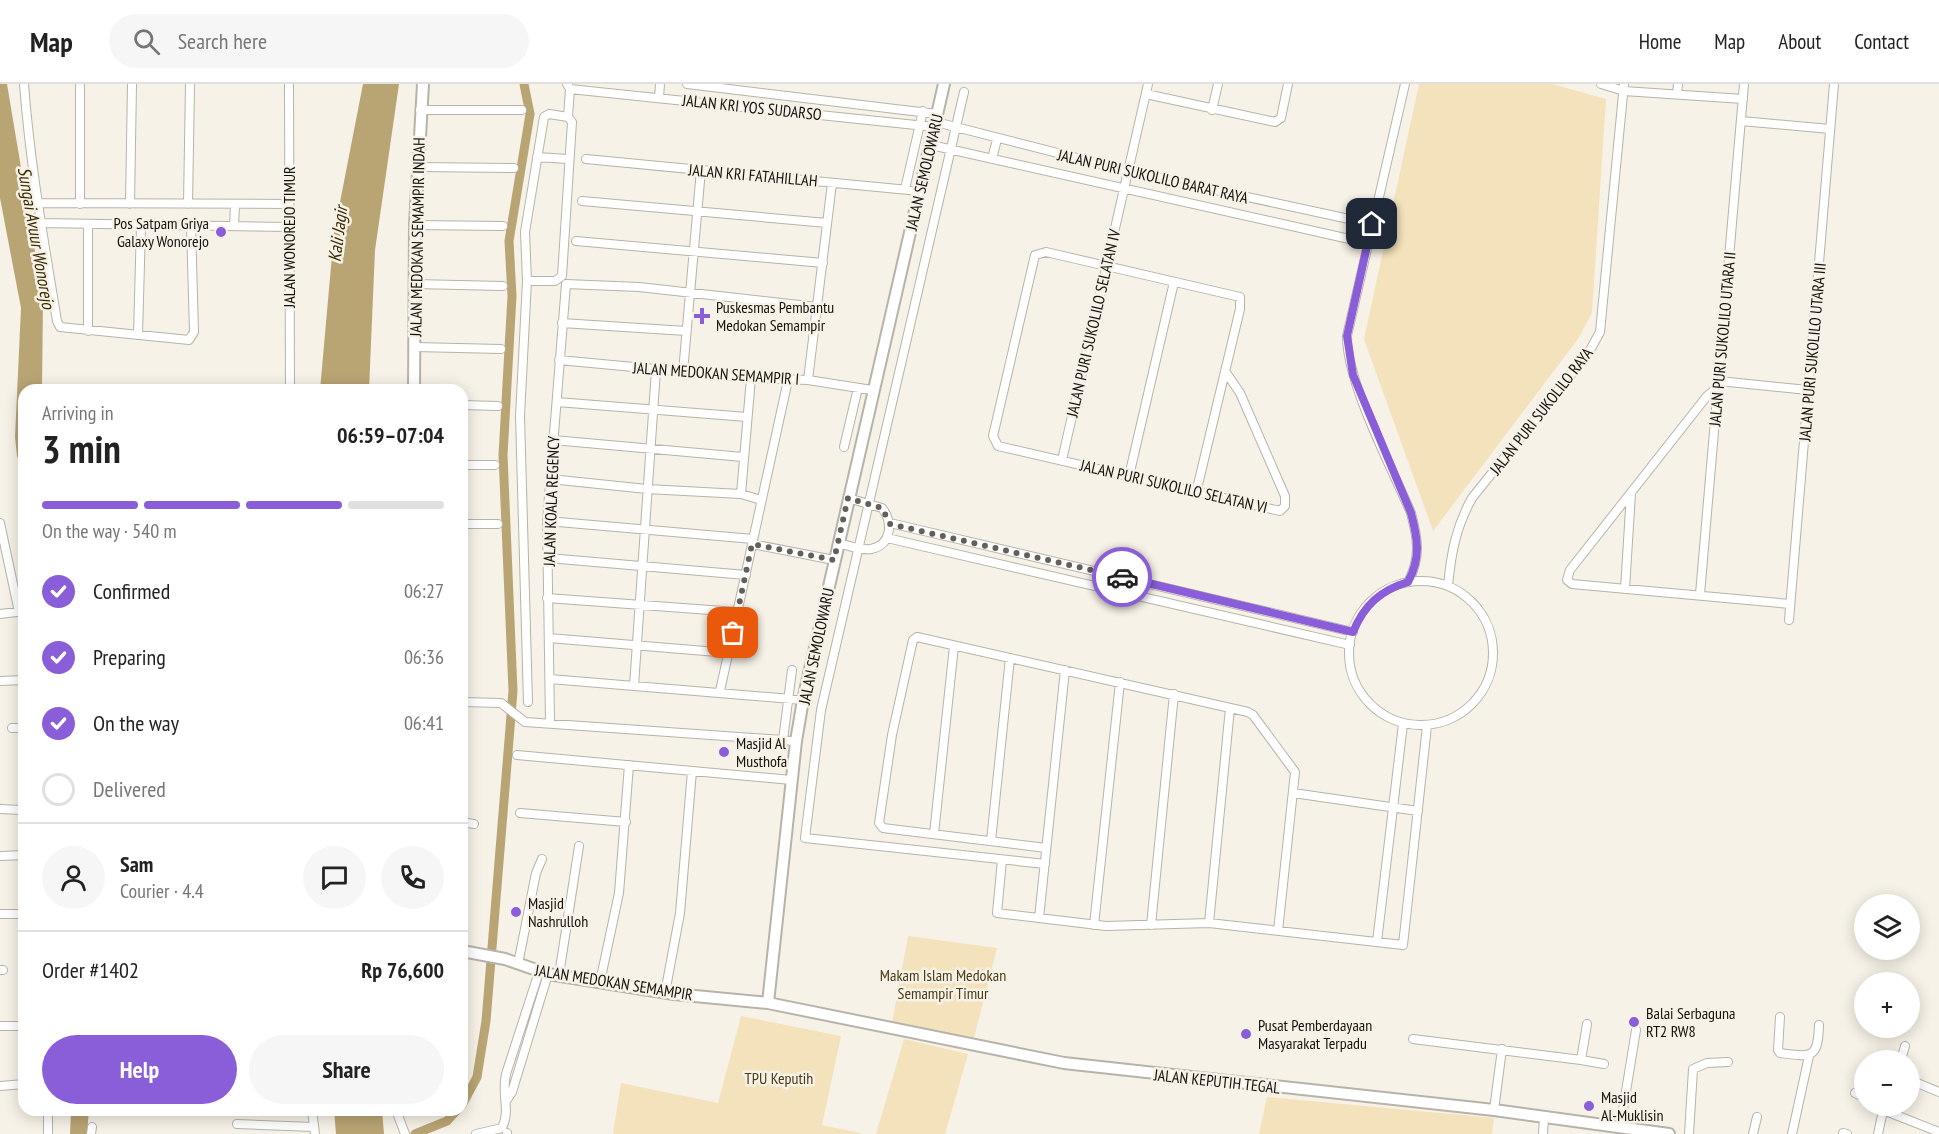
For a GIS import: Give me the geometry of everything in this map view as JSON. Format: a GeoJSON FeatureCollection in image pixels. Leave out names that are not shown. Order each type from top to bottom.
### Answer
{"type":"FeatureCollection","features":[{"type":"Feature","properties":{"kind":"main road","name":"JALAN MEDOKAN SEMAMPIR INDAH"},"geometry":{"type":"LineString","coordinates":[[414,384],[415,225],[423,84]]}},
{"type":"Feature","properties":{"kind":"main road","name":"JALAN SEMOLOWARU"},"geometry":{"type":"LineString","coordinates":[[768,1003],[791,780],[803,700],[834,560],[851,499],[872,390],[920,190],[942,123],[944,84]]}},
{"type":"Feature","properties":{"kind":"main road","name":"JALAN MEDOKAN SEMAMPIR"},"geometry":{"type":"LineString","coordinates":[[468,952],[505,959],[549,974],[665,993],[768,1003]]}},
{"type":"Feature","properties":{"kind":"main road","name":"JALAN KEPUTIH TEGAL"},"geometry":{"type":"LineString","coordinates":[[768,1003],[1061,1063],[1494,1110],[1669,1134]]}},
{"type":"Feature","properties":{"kind":"street"},"geometry":{"type":"LineString","coordinates":[[24,84],[31,172],[39,203],[56,317],[60,327],[189,340],[194,333],[192,225]]}},
{"type":"Feature","properties":{"kind":"street"},"geometry":{"type":"LineString","coordinates":[[80,84],[80,204]]}},
{"type":"Feature","properties":{"kind":"street"},"geometry":{"type":"LineString","coordinates":[[130,204],[132,84]]}},
{"type":"Feature","properties":{"kind":"street"},"geometry":{"type":"LineString","coordinates":[[188,204],[190,84]]}},
{"type":"Feature","properties":{"kind":"street","name":"JALAN WONOREJO TIMUR"},"geometry":{"type":"LineString","coordinates":[[289,84],[290,384]]}},
{"type":"Feature","properties":{"kind":"street"},"geometry":{"type":"LineString","coordinates":[[659,98],[660,84]]}},
{"type":"Feature","properties":{"kind":"street","name":"JALAN KRI YOS SUDARSO"},"geometry":{"type":"LineString","coordinates":[[687,84],[923,111],[942,123]]}},
{"type":"Feature","properties":{"kind":"street","name":"JALAN PURI SUKOLILO SELATAN IV"},"geometry":{"type":"LineString","coordinates":[[1062,460],[1148,84]]}},
{"type":"Feature","properties":{"kind":"street"},"geometry":{"type":"LineString","coordinates":[[1212,110],[1218,84]]}},
{"type":"Feature","properties":{"kind":"street"},"geometry":{"type":"LineString","coordinates":[[1146,94],[1212,110],[1277,122],[1288,84]]}},
{"type":"Feature","properties":{"kind":"street"},"geometry":{"type":"LineString","coordinates":[[1405,84],[1367,243],[1347,336],[1347,350],[1353,375],[1411,513],[1417,534],[1416,567],[1408,582]]}},
{"type":"Feature","properties":{"kind":"street"},"geometry":{"type":"LineString","coordinates":[[1601,84],[1677,94],[1743,99]]}},
{"type":"Feature","properties":{"kind":"street"},"geometry":{"type":"LineString","coordinates":[[1677,94],[1678,84]]}},
{"type":"Feature","properties":{"kind":"street","name":"JALAN PURI SUKOLILO UTARA II"},"geometry":{"type":"LineString","coordinates":[[1700,594],[1744,84]]}},
{"type":"Feature","properties":{"kind":"street","name":"JALAN PURI SUKOLILO UTARA III"},"geometry":{"type":"LineString","coordinates":[[1789,620],[1834,84]]}},
{"type":"Feature","properties":{"kind":"street"},"geometry":{"type":"LineString","coordinates":[[527,281],[555,281],[562,276],[570,118],[569,87]]}},
{"type":"Feature","properties":{"kind":"street","name":"JALAN KRI YOS SUDARSO"},"geometry":{"type":"LineString","coordinates":[[569,87],[920,124],[942,123]]}},
{"type":"Feature","properties":{"kind":"street","name":"JALAN PURI SUKOLILO RAYA"},"geometry":{"type":"LineString","coordinates":[[1448,586],[1452,547],[1460,521],[1472,498],[1589,352],[1600,332],[1624,87]]}},
{"type":"Feature","properties":{"kind":"street"},"geometry":{"type":"LineString","coordinates":[[964,92],[942,123],[948,149],[856,547],[821,710],[805,838],[1045,864]]}},
{"type":"Feature","properties":{"kind":"street"},"geometry":{"type":"LineString","coordinates":[[820,114],[822,99]]}},
{"type":"Feature","properties":{"kind":"street"},"geometry":{"type":"LineString","coordinates":[[420,110],[522,110]]}},
{"type":"Feature","properties":{"kind":"street"},"geometry":{"type":"LineString","coordinates":[[905,189],[923,111]]}},
{"type":"Feature","properties":{"kind":"street"},"geometry":{"type":"LineString","coordinates":[[528,702],[520,416],[527,281],[525,232],[544,117],[549,114],[570,118]]}},
{"type":"Feature","properties":{"kind":"street"},"geometry":{"type":"LineString","coordinates":[[1741,121],[1830,129]]}},
{"type":"Feature","properties":{"kind":"street","name":"JALAN PURI SUKOLILO BARAT RAYA"},"geometry":{"type":"LineString","coordinates":[[942,123],[1128,171],[1317,214],[1372,224]]}},
{"type":"Feature","properties":{"kind":"street"},"geometry":{"type":"LineString","coordinates":[[992,159],[998,139]]}},
{"type":"Feature","properties":{"kind":"street","name":"JALAN PURI SUKOLILO BARAT RAYA"},"geometry":{"type":"LineString","coordinates":[[933,146],[1313,229],[1367,243]]}},
{"type":"Feature","properties":{"kind":"street"},"geometry":{"type":"LineString","coordinates":[[537,157],[568,159]]}},
{"type":"Feature","properties":{"kind":"street","name":"JALAN KRI FATAHILLAH"},"geometry":{"type":"LineString","coordinates":[[586,159],[920,190]]}},
{"type":"Feature","properties":{"kind":"street"},"geometry":{"type":"LineString","coordinates":[[417,167],[514,168]]}},
{"type":"Feature","properties":{"kind":"street"},"geometry":{"type":"LineString","coordinates":[[683,372],[701,170]]}},
{"type":"Feature","properties":{"kind":"street"},"geometry":{"type":"LineString","coordinates":[[808,380],[832,183]]}},
{"type":"Feature","properties":{"kind":"street"},"geometry":{"type":"LineString","coordinates":[[582,201],[827,223]]}},
{"type":"Feature","properties":{"kind":"street"},"geometry":{"type":"LineString","coordinates":[[39,203],[289,204]]}},
{"type":"Feature","properties":{"kind":"street"},"geometry":{"type":"LineString","coordinates":[[234,226],[235,205]]}},
{"type":"Feature","properties":{"kind":"street"},"geometry":{"type":"LineString","coordinates":[[1313,229],[1317,214]]}},
{"type":"Feature","properties":{"kind":"street"},"geometry":{"type":"LineString","coordinates":[[42,223],[289,226]]}},
{"type":"Feature","properties":{"kind":"street"},"geometry":{"type":"LineString","coordinates":[[88,225],[88,331]]}},
{"type":"Feature","properties":{"kind":"street"},"geometry":{"type":"LineString","coordinates":[[415,225],[503,226]]}},
{"type":"Feature","properties":{"kind":"street"},"geometry":{"type":"LineString","coordinates":[[138,335],[141,226]]}},
{"type":"Feature","properties":{"kind":"street"},"geometry":{"type":"LineString","coordinates":[[576,241],[823,263]]}},
{"type":"Feature","properties":{"kind":"street","name":"JALAN PURI SUKOLILO SELATAN VI"},"geometry":{"type":"LineString","coordinates":[[1106,265],[1046,252],[1035,255],[993,436],[998,446],[1277,510],[1285,506],[1285,496],[1240,393],[1225,371]]}},
{"type":"Feature","properties":{"kind":"street"},"geometry":{"type":"LineString","coordinates":[[1106,265],[1239,297],[1240,309],[1197,493]]}},
{"type":"Feature","properties":{"kind":"street"},"geometry":{"type":"LineString","coordinates":[[1129,476],[1174,282]]}},
{"type":"Feature","properties":{"kind":"street","name":"JALAN KOALA REGENCY"},"geometry":{"type":"LineString","coordinates":[[550,722],[548,521],[565,286],[568,283],[689,293]]}},
{"type":"Feature","properties":{"kind":"street"},"geometry":{"type":"LineString","coordinates":[[415,284],[503,286]]}},
{"type":"Feature","properties":{"kind":"street"},"geometry":{"type":"LineString","coordinates":[[689,293],[817,307]]}},
{"type":"Feature","properties":{"kind":"street"},"geometry":{"type":"LineString","coordinates":[[562,323],[686,331]]}},
{"type":"Feature","properties":{"kind":"street"},"geometry":{"type":"LineString","coordinates":[[415,346],[501,349]]}},
{"type":"Feature","properties":{"kind":"street","name":"JALAN MEDOKAN SEMAMPIR I"},"geometry":{"type":"LineString","coordinates":[[559,360],[751,378],[808,380],[872,390]]}},
{"type":"Feature","properties":{"kind":"street"},"geometry":{"type":"LineString","coordinates":[[634,686],[656,369]]}},
{"type":"Feature","properties":{"kind":"street"},"geometry":{"type":"LineString","coordinates":[[741,494],[751,378]]}},
{"type":"Feature","properties":{"kind":"street"},"geometry":{"type":"LineString","coordinates":[[720,691],[788,380]]}},
{"type":"Feature","properties":{"kind":"street"},"geometry":{"type":"LineString","coordinates":[[1790,604],[1700,594],[1570,584],[1567,580],[1570,570],[1707,396],[1719,384],[1808,390]]}},
{"type":"Feature","properties":{"kind":"street"},"geometry":{"type":"LineString","coordinates":[[844,447],[858,388]]}},
{"type":"Feature","properties":{"kind":"street"},"geometry":{"type":"LineString","coordinates":[[556,402],[747,417]]}},
{"type":"Feature","properties":{"kind":"street"},"geometry":{"type":"LineString","coordinates":[[468,405],[498,406]]}},
{"type":"Feature","properties":{"kind":"street"},"geometry":{"type":"LineString","coordinates":[[553,440],[743,456]]}},
{"type":"Feature","properties":{"kind":"street"},"geometry":{"type":"LineString","coordinates":[[468,465],[495,465]]}},
{"type":"Feature","properties":{"kind":"street"},"geometry":{"type":"LineString","coordinates":[[550,479],[647,489],[741,494],[761,500]]}},
{"type":"Feature","properties":{"kind":"street"},"geometry":{"type":"LineString","coordinates":[[1626,589],[1631,493]]}},
{"type":"Feature","properties":{"kind":"street"},"geometry":{"type":"LineString","coordinates":[[840,544],[871,549],[882,544],[887,538],[890,524],[882,508],[851,499]]}},
{"type":"Feature","properties":{"kind":"street"},"geometry":{"type":"LineString","coordinates":[[548,521],[645,528],[752,541],[834,560]]}},
{"type":"Feature","properties":{"kind":"street"},"geometry":{"type":"LineString","coordinates":[[0,523],[18,598]]}},
{"type":"Feature","properties":{"kind":"street"},"geometry":{"type":"LineString","coordinates":[[468,524],[498,524]]}},
{"type":"Feature","properties":{"kind":"street"},"geometry":{"type":"LineString","coordinates":[[890,524],[1353,632]]}},
{"type":"Feature","properties":{"kind":"street"},"geometry":{"type":"LineString","coordinates":[[887,538],[1350,645]]}},
{"type":"Feature","properties":{"kind":"street"},"geometry":{"type":"LineString","coordinates":[[548,558],[746,575]]}},
{"type":"Feature","properties":{"kind":"street"},"geometry":{"type":"LineString","coordinates":[[1098,587],[1103,573]]}},
{"type":"Feature","properties":{"kind":"street"},"geometry":{"type":"LineString","coordinates":[[1422,581],[1448,586],[1468,599],[1484,617],[1494,648],[1489,680],[1471,707],[1457,717],[1427,726],[1403,724],[1380,712],[1362,694],[1351,670],[1350,645],[1358,620],[1374,599],[1384,591],[1408,582],[1422,581]]}},
{"type":"Feature","properties":{"kind":"street"},"geometry":{"type":"LineString","coordinates":[[547,598],[737,612]]}},
{"type":"Feature","properties":{"kind":"street"},"geometry":{"type":"LineString","coordinates":[[0,614],[18,611]]}},
{"type":"Feature","properties":{"kind":"street"},"geometry":{"type":"LineString","coordinates":[[1046,848],[883,828],[879,823],[892,735],[913,640],[917,637],[1174,694],[1253,715],[1295,772],[1278,931]]}},
{"type":"Feature","properties":{"kind":"street"},"geometry":{"type":"LineString","coordinates":[[549,638],[729,653]]}},
{"type":"Feature","properties":{"kind":"street"},"geometry":{"type":"LineString","coordinates":[[934,834],[954,645]]}},
{"type":"Feature","properties":{"kind":"street"},"geometry":{"type":"LineString","coordinates":[[991,841],[1010,658]]}},
{"type":"Feature","properties":{"kind":"street"},"geometry":{"type":"LineString","coordinates":[[783,740],[792,670]]}},
{"type":"Feature","properties":{"kind":"street"},"geometry":{"type":"LineString","coordinates":[[1039,918],[1065,670]]}},
{"type":"Feature","properties":{"kind":"street"},"geometry":{"type":"LineString","coordinates":[[550,679],[720,691],[803,700]]}},
{"type":"Feature","properties":{"kind":"street"},"geometry":{"type":"LineString","coordinates":[[0,681],[18,680]]}},
{"type":"Feature","properties":{"kind":"street"},"geometry":{"type":"LineString","coordinates":[[1095,925],[1120,682]]}},
{"type":"Feature","properties":{"kind":"street"},"geometry":{"type":"LineString","coordinates":[[1151,925],[1174,694]]}},
{"type":"Feature","properties":{"kind":"street"},"geometry":{"type":"LineString","coordinates":[[468,702],[496,702],[505,705],[520,719],[796,741]]}},
{"type":"Feature","properties":{"kind":"street"},"geometry":{"type":"LineString","coordinates":[[1209,923],[1230,708]]}},
{"type":"Feature","properties":{"kind":"street"},"geometry":{"type":"LineString","coordinates":[[1377,942],[1403,724]]}},
{"type":"Feature","properties":{"kind":"street"},"geometry":{"type":"LineString","coordinates":[[1002,860],[997,913],[1095,925],[1209,923],[1403,945],[1427,726]]}},
{"type":"Feature","properties":{"kind":"street"},"geometry":{"type":"LineString","coordinates":[[12,729],[18,728]]}},
{"type":"Feature","properties":{"kind":"street"},"geometry":{"type":"LineString","coordinates":[[517,755],[791,780]]}},
{"type":"Feature","properties":{"kind":"street"},"geometry":{"type":"LineString","coordinates":[[600,982],[619,892],[626,822],[628,765]]}},
{"type":"Feature","properties":{"kind":"street"},"geometry":{"type":"LineString","coordinates":[[665,993],[680,913],[692,771]]}},
{"type":"Feature","properties":{"kind":"street"},"geometry":{"type":"LineString","coordinates":[[1293,793],[1418,811]]}},
{"type":"Feature","properties":{"kind":"street"},"geometry":{"type":"LineString","coordinates":[[0,810],[18,810]]}},
{"type":"Feature","properties":{"kind":"street"},"geometry":{"type":"LineString","coordinates":[[520,813],[626,822]]}},
{"type":"Feature","properties":{"kind":"street"},"geometry":{"type":"LineString","coordinates":[[468,823],[474,824]]}},
{"type":"Feature","properties":{"kind":"street"},"geometry":{"type":"LineString","coordinates":[[476,1134],[506,1132],[506,1101],[512,1092],[549,974],[579,846]]}},
{"type":"Feature","properties":{"kind":"street"},"geometry":{"type":"LineString","coordinates":[[0,856],[18,855]]}},
{"type":"Feature","properties":{"kind":"street"},"geometry":{"type":"LineString","coordinates":[[518,964],[536,873],[542,859]]}},
{"type":"Feature","properties":{"kind":"street"},"geometry":{"type":"LineString","coordinates":[[0,914],[18,914]]}},
{"type":"Feature","properties":{"kind":"street"},"geometry":{"type":"LineString","coordinates":[[1780,1017],[1778,1052],[1809,1056]]}},
{"type":"Feature","properties":{"kind":"street"},"geometry":{"type":"LineString","coordinates":[[1581,1060],[1587,1024]]}},
{"type":"Feature","properties":{"kind":"street"},"geometry":{"type":"LineString","coordinates":[[1792,1134],[1809,1056],[1818,1047],[1819,1025]]}},
{"type":"Feature","properties":{"kind":"street"},"geometry":{"type":"LineString","coordinates":[[0,1026],[18,1026]]}},
{"type":"Feature","properties":{"kind":"street"},"geometry":{"type":"LineString","coordinates":[[1620,1128],[1636,1030]]}},
{"type":"Feature","properties":{"kind":"street"},"geometry":{"type":"LineString","coordinates":[[1413,1039],[1502,1048],[1604,1064]]}},
{"type":"Feature","properties":{"kind":"street"},"geometry":{"type":"LineString","coordinates":[[1904,1050],[1905,1046]]}},
{"type":"Feature","properties":{"kind":"street"},"geometry":{"type":"LineString","coordinates":[[1494,1110],[1502,1048]]}},
{"type":"Feature","properties":{"kind":"street"},"geometry":{"type":"LineString","coordinates":[[1689,1134],[1693,1070],[1707,1063],[1728,1062]]}},
{"type":"Feature","properties":{"kind":"street"},"geometry":{"type":"LineString","coordinates":[[0,1086],[18,1084]]}},
{"type":"Feature","properties":{"kind":"street"},"geometry":{"type":"LineString","coordinates":[[1920,1084],[1939,1092]]}},
{"type":"Feature","properties":{"kind":"street"},"geometry":{"type":"LineString","coordinates":[[48,1116],[48,1134]]}},
{"type":"Feature","properties":{"kind":"street"},"geometry":{"type":"LineString","coordinates":[[398,1116],[405,1133]]}},
{"type":"Feature","properties":{"kind":"street"},"geometry":{"type":"LineString","coordinates":[[1878,1134],[1882,1116]]}},
{"type":"Feature","properties":{"kind":"street"},"geometry":{"type":"LineString","coordinates":[[1896,1116],[1939,1132]]}},
{"type":"Feature","properties":{"kind":"street"},"geometry":{"type":"LineString","coordinates":[[1543,1134],[1544,1117]]}},
{"type":"Feature","properties":{"kind":"street"},"geometry":{"type":"LineString","coordinates":[[1753,1134],[1757,1117]]}},
{"type":"Feature","properties":{"kind":"street"},"geometry":{"type":"LineString","coordinates":[[237,1124],[315,1130]]}},
{"type":"Feature","properties":{"kind":"green space"},"geometry":{"type":"Polygon","coordinates":[[[1419,84],[1552,84],[1606,99],[1592,313],[1578,339],[1433,531],[1364,339],[1419,84]]]}},
{"type":"Feature","properties":{"kind":"green space","name":"Makam Islam Medokan Semampir Timur"},"geometry":{"type":"Polygon","coordinates":[[[908,936],[997,948],[973,1042],[892,1023],[908,936]]]}},
{"type":"Feature","properties":{"kind":"green space","name":"TPU Keputih"},"geometry":{"type":"Polygon","coordinates":[[[741,1016],[841,1036],[822,1125],[864,1134],[613,1134],[621,1083],[718,1103],[741,1016]]]}},
{"type":"Feature","properties":{"kind":"green space"},"geometry":{"type":"Polygon","coordinates":[[[904,1039],[968,1054],[945,1134],[876,1134],[904,1039]]]}},
{"type":"Feature","properties":{"kind":"green space"},"geometry":{"type":"Polygon","coordinates":[[[1267,1097],[1494,1118],[1492,1134],[1259,1134],[1267,1097]]]}},
{"type":"Feature","properties":{"kind":"water","name":"Sungai Avuur Wonorejo"},"geometry":{"type":"Polygon","coordinates":[[[0,84],[7,84],[43,299],[42,384],[18,384],[18,458],[15,437],[21,308],[0,198],[0,84]]]}},
{"type":"Feature","properties":{"kind":"water","name":"Kali Jagir"},"geometry":{"type":"Polygon","coordinates":[[[363,84],[399,84],[375,250],[369,384],[321,384],[334,233],[363,84]]]}},
{"type":"Feature","properties":{"kind":"water"},"geometry":{"type":"Polygon","coordinates":[[[71,1116],[88,1116],[87,1134],[70,1134],[71,1116]]]}},
{"type":"Feature","properties":{"kind":"water"},"geometry":{"type":"Polygon","coordinates":[[[334,1116],[382,1116],[384,1134],[336,1134],[334,1116]]]}},
{"type":"Feature","properties":{"kind":"waterway"},"geometry":{"type":"LineString","coordinates":[[468,1094],[477,1077],[486,1021],[513,691],[503,455],[512,296],[509,241],[530,114],[524,84]]}},
{"type":"Feature","properties":{"kind":"waterway"},"geometry":{"type":"LineString","coordinates":[[415,1134],[447,1121],[452,1116]]}},
{"type":"Feature","properties":{"kind":"way so far"},"geometry":{"type":"LineString","coordinates":[[733,633],[752,544],[834,560],[848,498],[882,508],[890,524],[1122,577]]}},
{"type":"Feature","properties":{"kind":"place","name":"Pos Satpam Griya Galaxy Wonorejo"},"geometry":{"type":"Point","coordinates":[221,232]}},
{"type":"Feature","properties":{"kind":"place","name":"Puskesmas Pembantu Medokan Semampir"},"geometry":{"type":"Point","coordinates":[702,316]}},
{"type":"Feature","properties":{"kind":"place","name":"Masjid Al Musthofa"},"geometry":{"type":"Point","coordinates":[724,752]}},
{"type":"Feature","properties":{"kind":"place","name":"Masjid Nashrulloh"},"geometry":{"type":"Point","coordinates":[516,912]}},
{"type":"Feature","properties":{"kind":"place","name":"Balai Serbaguna RT2 RW8"},"geometry":{"type":"Point","coordinates":[1634,1022]}},
{"type":"Feature","properties":{"kind":"place","name":"Pusat Pemberdayaan Masyarakat Terpadu"},"geometry":{"type":"Point","coordinates":[1246,1034]}},
{"type":"Feature","properties":{"kind":"place","name":"Masjid Al-Muklisin"},"geometry":{"type":"Point","coordinates":[1589,1106]}},
{"type":"Feature","properties":{"kind":"route"},"geometry":{"type":"LineString","coordinates":[[1122,577],[1353,632],[1358,620],[1374,599],[1384,591],[1408,582],[1416,567],[1417,534],[1411,513],[1353,375],[1347,350],[1347,336],[1372,224]]}}]}
